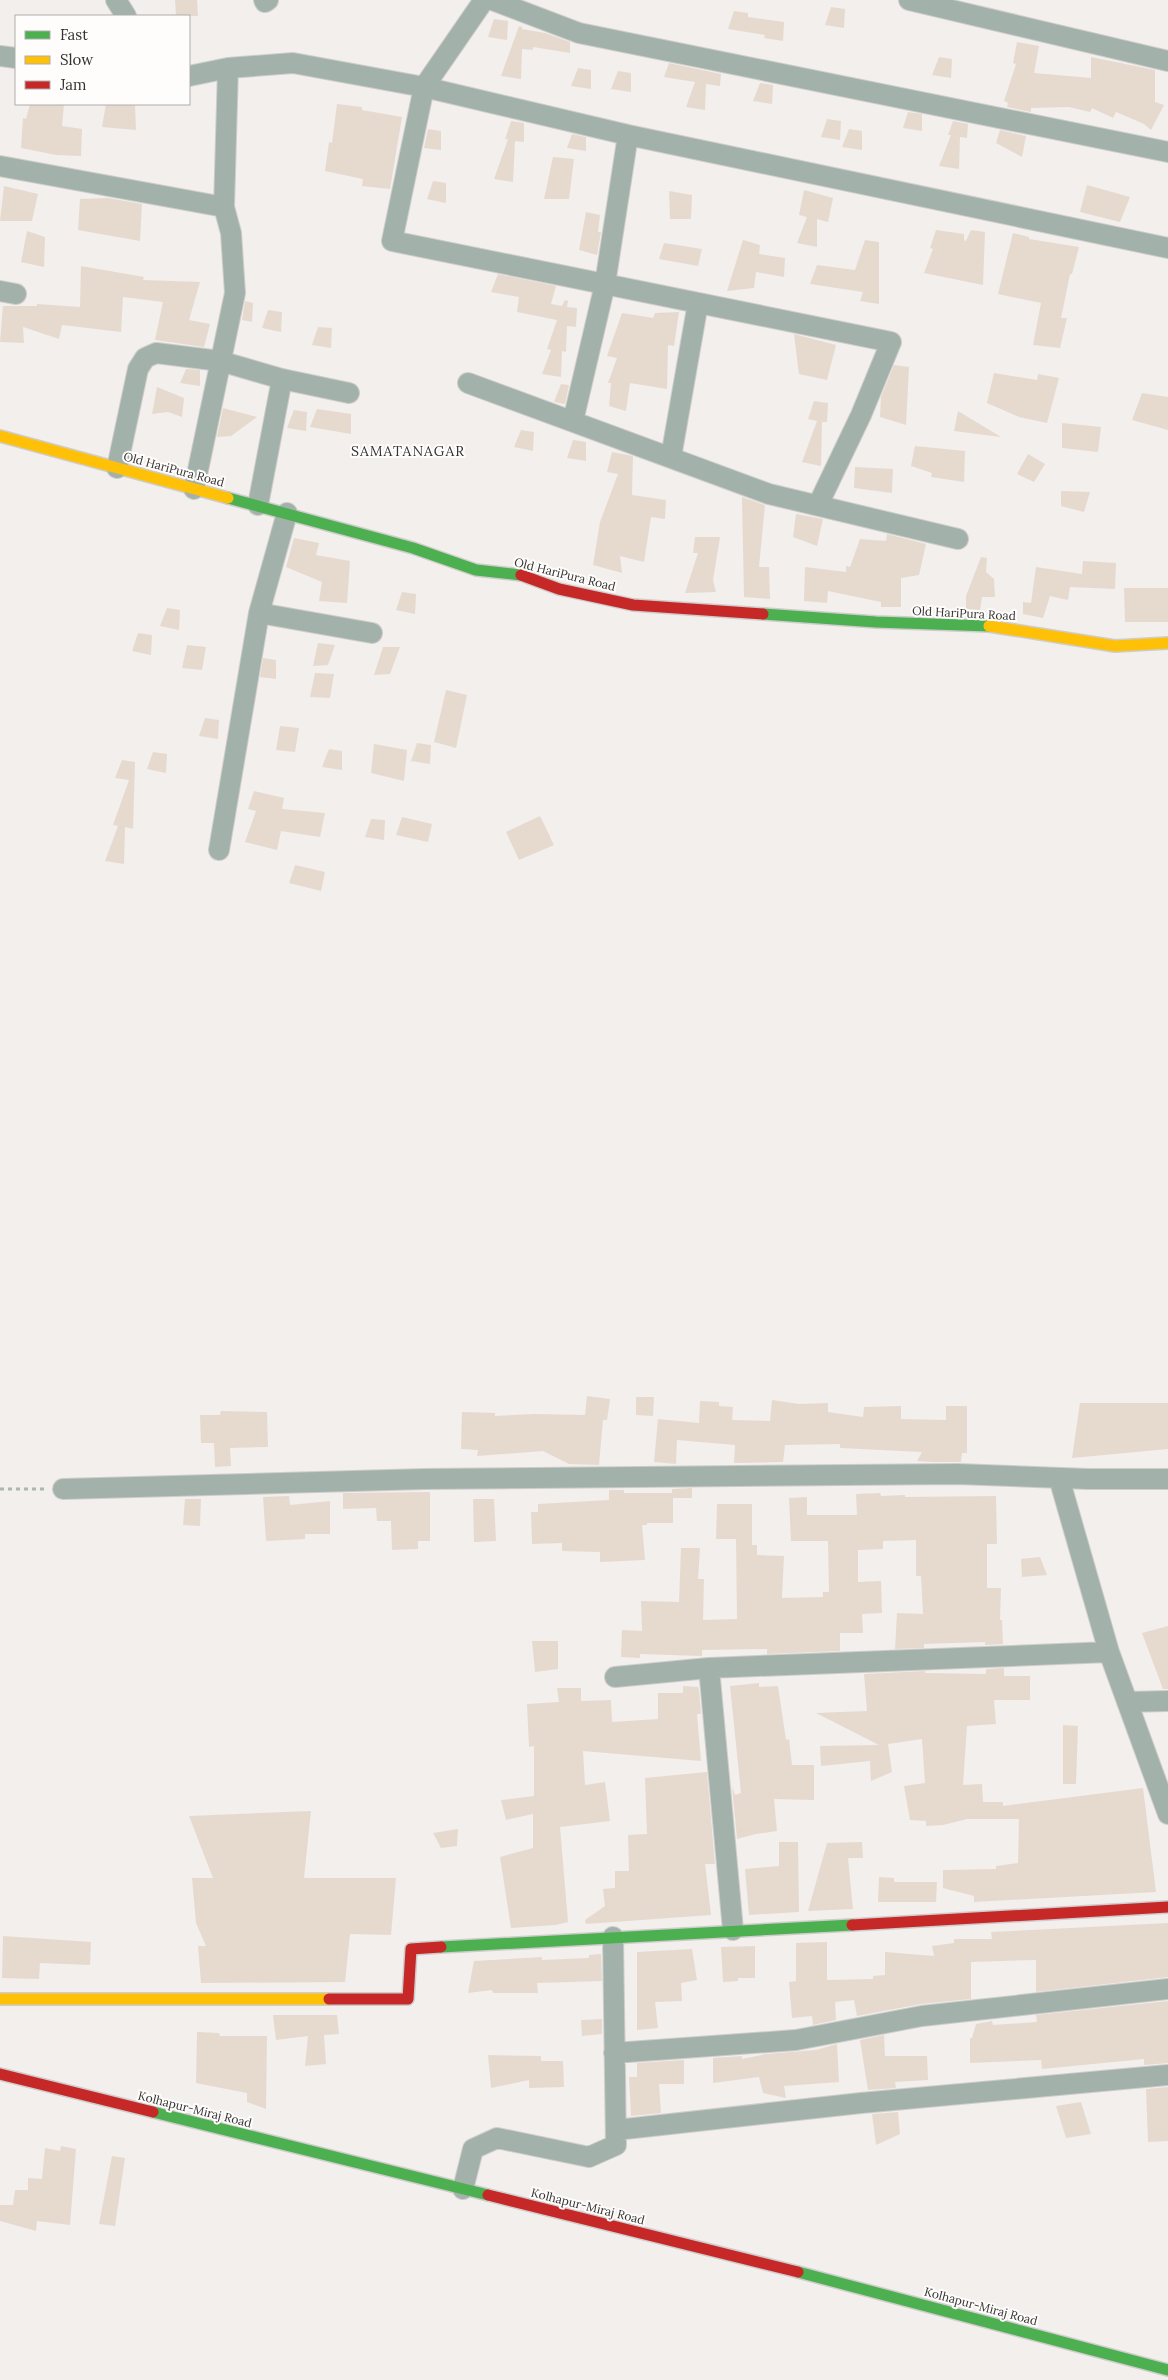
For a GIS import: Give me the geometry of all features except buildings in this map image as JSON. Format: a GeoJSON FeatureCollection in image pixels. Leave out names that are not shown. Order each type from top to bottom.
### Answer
{"type":"FeatureCollection","features":[{"type":"Feature","properties":{"kind":"street"},"geometry":{"type":"LineString","coordinates":[[116,0],[125,15]]}},
{"type":"Feature","properties":{"kind":"street"},"geometry":{"type":"LineString","coordinates":[[264,0],[265,2],[268,0]]}},
{"type":"Feature","properties":{"kind":"street"},"geometry":{"type":"LineString","coordinates":[[484,0],[424,87],[392,241],[890,342],[862,415],[818,505]]}},
{"type":"Feature","properties":{"kind":"street"},"geometry":{"type":"LineString","coordinates":[[492,0],[579,33],[1168,152]]}},
{"type":"Feature","properties":{"kind":"street"},"geometry":{"type":"LineString","coordinates":[[909,0],[1168,61]]}},
{"type":"Feature","properties":{"kind":"street"},"geometry":{"type":"LineString","coordinates":[[0,56],[15,58]]}},
{"type":"Feature","properties":{"kind":"street"},"geometry":{"type":"LineString","coordinates":[[190,76],[228,68],[293,63],[424,87],[628,134],[1168,248]]}},
{"type":"Feature","properties":{"kind":"street"},"geometry":{"type":"LineString","coordinates":[[194,489],[235,293],[230,233],[224,207],[228,68]]}},
{"type":"Feature","properties":{"kind":"street"},"geometry":{"type":"LineString","coordinates":[[572,421],[605,284],[628,134]]}},
{"type":"Feature","properties":{"kind":"street"},"geometry":{"type":"LineString","coordinates":[[0,166],[224,207]]}},
{"type":"Feature","properties":{"kind":"street"},"geometry":{"type":"LineString","coordinates":[[671,458],[698,303]]}},
{"type":"Feature","properties":{"kind":"street"},"geometry":{"type":"LineString","coordinates":[[117,468],[138,369],[144,358],[156,353],[220,361],[282,379],[349,393]]}},
{"type":"Feature","properties":{"kind":"street"},"geometry":{"type":"LineString","coordinates":[[258,505],[282,379]]}},
{"type":"Feature","properties":{"kind":"street"},"geometry":{"type":"LineString","coordinates":[[468,383],[769,494],[958,539]]}},
{"type":"Feature","properties":{"kind":"street","name":"Old HariPura Road"},"geometry":{"type":"LineString","coordinates":[[0,436],[413,548],[476,570],[518,574],[559,589],[633,605],[876,622],[976,625],[1022,630],[1086,643],[1115,646],[1168,643]]}},
{"type":"Feature","properties":{"kind":"street"},"geometry":{"type":"LineString","coordinates":[[220,850],[259,613],[287,513]]}},
{"type":"Feature","properties":{"kind":"street"},"geometry":{"type":"LineString","coordinates":[[259,613],[372,633]]}},
{"type":"Feature","properties":{"kind":"street"},"geometry":{"type":"LineString","coordinates":[[63,1489],[454,1479],[957,1474],[1059,1478],[1168,1479]]}},
{"type":"Feature","properties":{"kind":"street"},"geometry":{"type":"LineString","coordinates":[[1059,1478],[1109,1652],[1168,1814]]}},
{"type":"Feature","properties":{"kind":"street"},"geometry":{"type":"LineString","coordinates":[[615,1677],[709,1668],[1109,1652]]}},
{"type":"Feature","properties":{"kind":"street"},"geometry":{"type":"LineString","coordinates":[[709,1668],[734,1930]]}},
{"type":"Feature","properties":{"kind":"street"},"geometry":{"type":"LineString","coordinates":[[1127,1702],[1168,1701]]}},
{"type":"Feature","properties":{"kind":"street"},"geometry":{"type":"LineString","coordinates":[[0,1999],[408,1999],[411,1949],[1168,1907]]}},
{"type":"Feature","properties":{"kind":"street"},"geometry":{"type":"LineString","coordinates":[[463,2189],[473,2149],[497,2138],[589,2157],[616,2145],[613,1937]]}},
{"type":"Feature","properties":{"kind":"street"},"geometry":{"type":"LineString","coordinates":[[614,2052],[796,2040],[922,2016],[1168,1989]]}},
{"type":"Feature","properties":{"kind":"street","name":"Kolhapur-Miraj Road"},"geometry":{"type":"LineString","coordinates":[[0,2074],[830,2280],[1168,2370]]}},
{"type":"Feature","properties":{"kind":"street"},"geometry":{"type":"LineString","coordinates":[[616,2130],[862,2103],[1168,2075]]}},
{"type":"Feature","properties":{"kind":"path"},"geometry":{"type":"LineString","coordinates":[[0,1489],[63,1489]]}},
{"type":"Feature","properties":{"kind":"traffic: fast"},"geometry":{"type":"LineString","coordinates":[[228,498],[413,548],[476,570],[521,575]]}},
{"type":"Feature","properties":{"kind":"traffic: fast"},"geometry":{"type":"LineString","coordinates":[[763,614],[876,622],[989,626]]}},
{"type":"Feature","properties":{"kind":"traffic: fast"},"geometry":{"type":"LineString","coordinates":[[441,1947],[852,1925]]}},
{"type":"Feature","properties":{"kind":"traffic: fast"},"geometry":{"type":"LineString","coordinates":[[153,2112],[488,2195]]}},
{"type":"Feature","properties":{"kind":"traffic: fast"},"geometry":{"type":"LineString","coordinates":[[798,2272],[1168,2370]]}},
{"type":"Feature","properties":{"kind":"traffic: slow"},"geometry":{"type":"LineString","coordinates":[[0,436],[228,498]]}},
{"type":"Feature","properties":{"kind":"traffic: slow"},"geometry":{"type":"LineString","coordinates":[[989,626],[1115,646],[1168,643]]}},
{"type":"Feature","properties":{"kind":"traffic: slow"},"geometry":{"type":"LineString","coordinates":[[0,1999],[329,1999]]}},
{"type":"Feature","properties":{"kind":"traffic: jam"},"geometry":{"type":"LineString","coordinates":[[521,575],[559,589],[633,605],[763,614]]}},
{"type":"Feature","properties":{"kind":"traffic: jam"},"geometry":{"type":"LineString","coordinates":[[852,1925],[1168,1907]]}},
{"type":"Feature","properties":{"kind":"traffic: jam"},"geometry":{"type":"LineString","coordinates":[[329,1999],[408,1999],[411,1949],[441,1947]]}},
{"type":"Feature","properties":{"kind":"traffic: jam"},"geometry":{"type":"LineString","coordinates":[[0,2074],[153,2112]]}},
{"type":"Feature","properties":{"kind":"traffic: jam"},"geometry":{"type":"LineString","coordinates":[[488,2195],[798,2272]]}},
{"type":"Feature","properties":{"kind":"district","name":"SAMATANAGAR"},"geometry":{"type":"Point","coordinates":[408,451]}}]}
